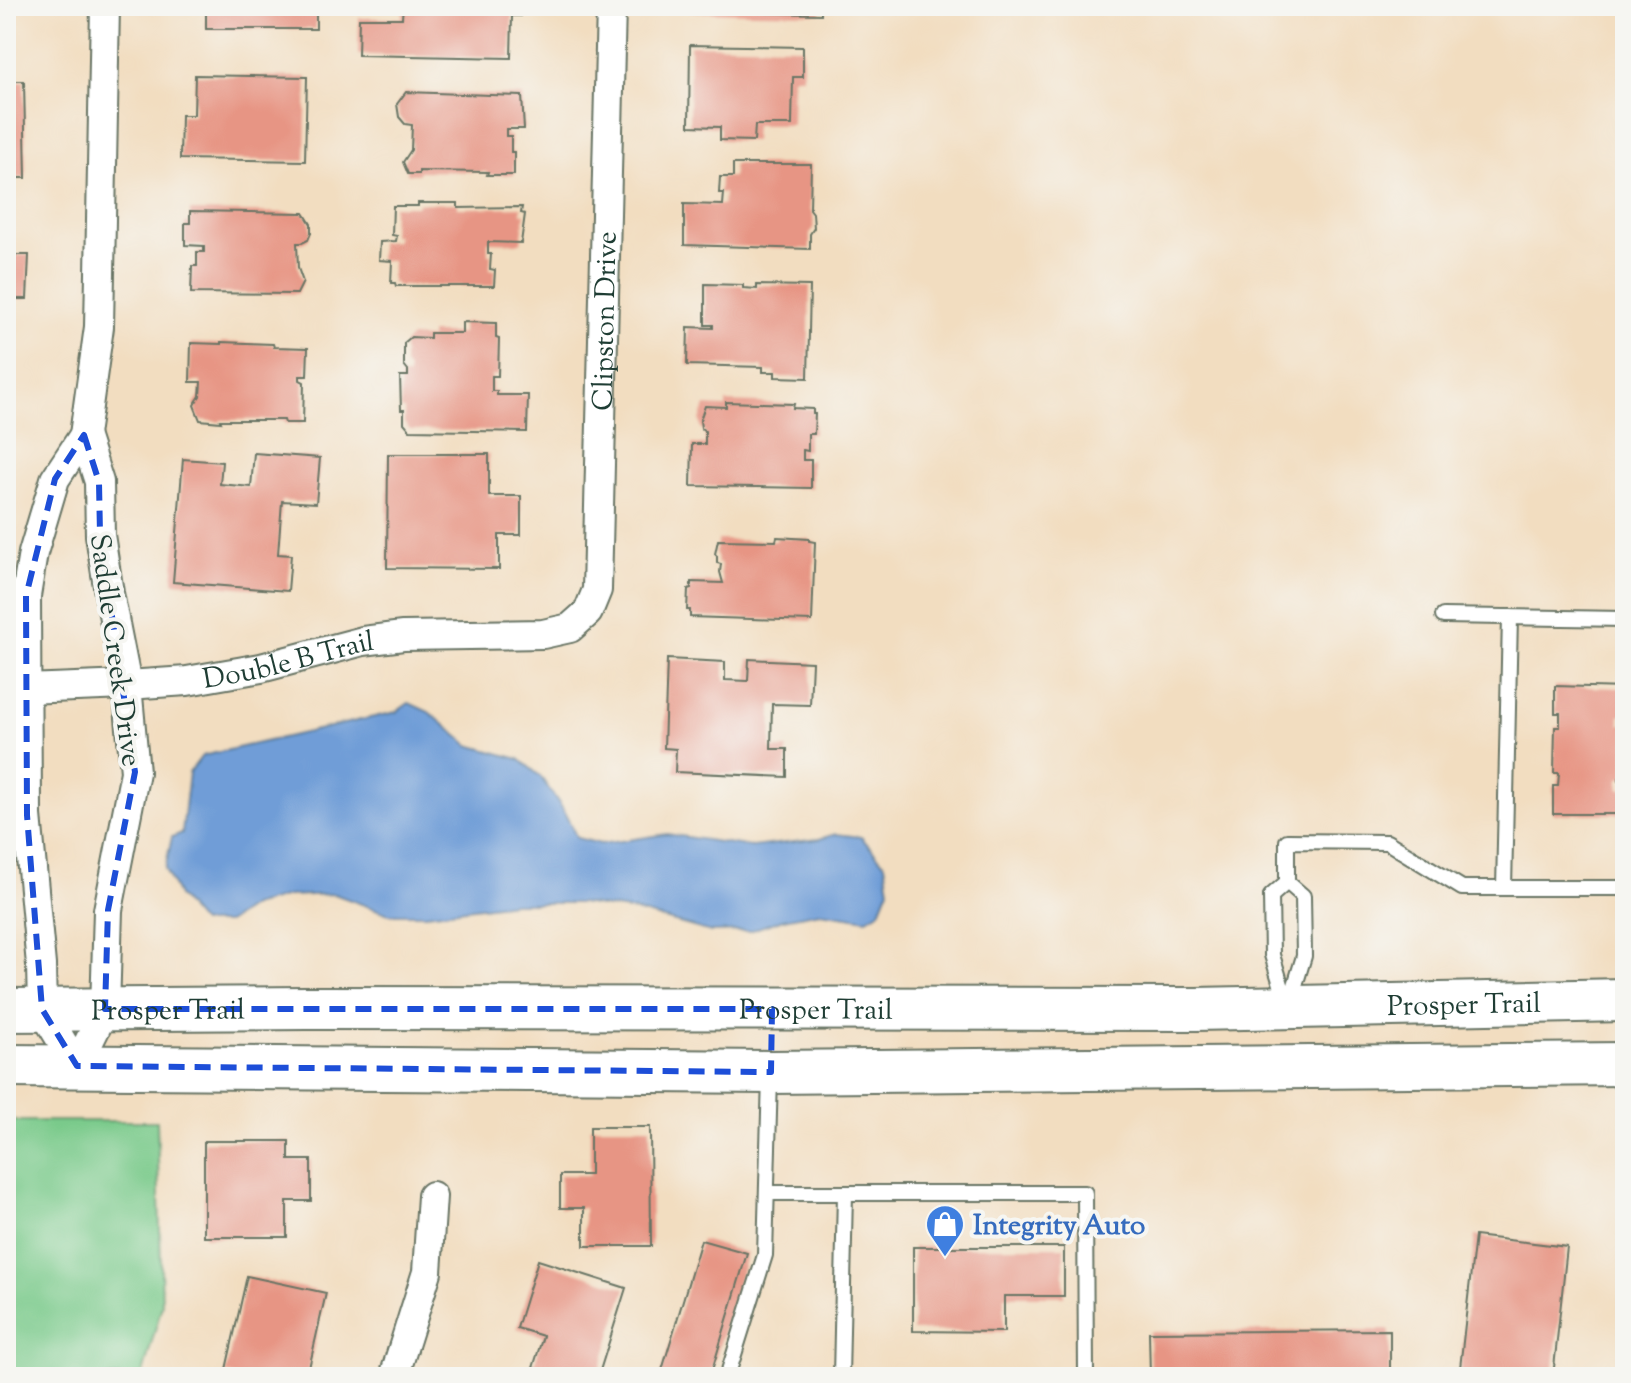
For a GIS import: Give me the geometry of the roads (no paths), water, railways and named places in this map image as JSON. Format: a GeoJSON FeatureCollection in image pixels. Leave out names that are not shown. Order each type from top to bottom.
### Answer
{"type":"FeatureCollection","features":[{"type":"Feature","properties":{"kind":"main road","name":"Prosper Trail"},"geometry":{"type":"LineString","coordinates":[[24,1010],[1196,1009],[1625,1000]]}},
{"type":"Feature","properties":{"kind":"main road"},"geometry":{"type":"LineString","coordinates":[[771,1072],[772,1009]]}},
{"type":"Feature","properties":{"kind":"main road","name":"Prosper Trail"},"geometry":{"type":"LineString","coordinates":[[6,1066],[771,1072],[1625,1064]]}},
{"type":"Feature","properties":{"kind":"street","name":"Saddle Creek Drive"},"geometry":{"type":"LineString","coordinates":[[24,1010],[41,965],[16,688],[33,553],[55,479],[84,435],[99,327],[105,6]]}},
{"type":"Feature","properties":{"kind":"street","name":"Clipston Drive"},"geometry":{"type":"LineString","coordinates":[[570,628],[588,612],[597,590],[611,6]]}},
{"type":"Feature","properties":{"kind":"street","name":"Saddle Creek Drive"},"geometry":{"type":"LineString","coordinates":[[77,1066],[105,1009],[108,910],[135,772],[127,685],[100,535],[99,482],[84,435]]}},
{"type":"Feature","properties":{"kind":"street","name":"Double B Trail"},"geometry":{"type":"LineString","coordinates":[[16,688],[187,681],[261,668],[363,641],[403,636],[543,634],[570,628]]}},
{"type":"Feature","properties":{"kind":"street"},"geometry":{"type":"LineString","coordinates":[[24,1010],[77,1066]]}},
{"type":"Feature","properties":{"kind":"street"},"geometry":{"type":"LineString","coordinates":[[394,1377],[427,1272],[432,1196]]}},
{"type":"Feature","properties":{"kind":"lane"},"geometry":{"type":"LineString","coordinates":[[1443,616],[1625,619]]}},
{"type":"Feature","properties":{"kind":"lane"},"geometry":{"type":"LineString","coordinates":[[1504,888],[1510,617]]}},
{"type":"Feature","properties":{"kind":"lane"},"geometry":{"type":"LineString","coordinates":[[1288,1008],[1272,955],[1271,925],[1271,896],[1287,882],[1287,841],[1387,842],[1462,888],[1625,888]]}},
{"type":"Feature","properties":{"kind":"lane"},"geometry":{"type":"LineString","coordinates":[[1287,882],[1303,896],[1304,956],[1288,1008]]}},
{"type":"Feature","properties":{"kind":"lane"},"geometry":{"type":"LineString","coordinates":[[727,1377],[765,1255],[771,1072]]}},
{"type":"Feature","properties":{"kind":"lane"},"geometry":{"type":"LineString","coordinates":[[767,1193],[1085,1193],[1086,1377]]}},
{"type":"Feature","properties":{"kind":"lane"},"geometry":{"type":"LineString","coordinates":[[841,1377],[845,1193]]}},
{"type":"Feature","properties":{"kind":"water"},"geometry":{"type":"Polygon","coordinates":[[[409,703],[429,712],[469,745],[519,759],[540,776],[562,808],[577,838],[601,844],[667,834],[752,847],[836,834],[861,837],[885,864],[889,889],[880,911],[867,919],[820,912],[783,919],[749,931],[711,932],[635,911],[580,903],[513,903],[426,914],[389,914],[334,894],[288,896],[252,906],[227,923],[201,923],[178,896],[165,869],[172,837],[182,833],[189,773],[202,756],[396,712],[409,703]]]}},
{"type":"Feature","properties":{"kind":"place","name":"Integrity Auto"},"geometry":{"type":"Point","coordinates":[945,1258]}}]}
